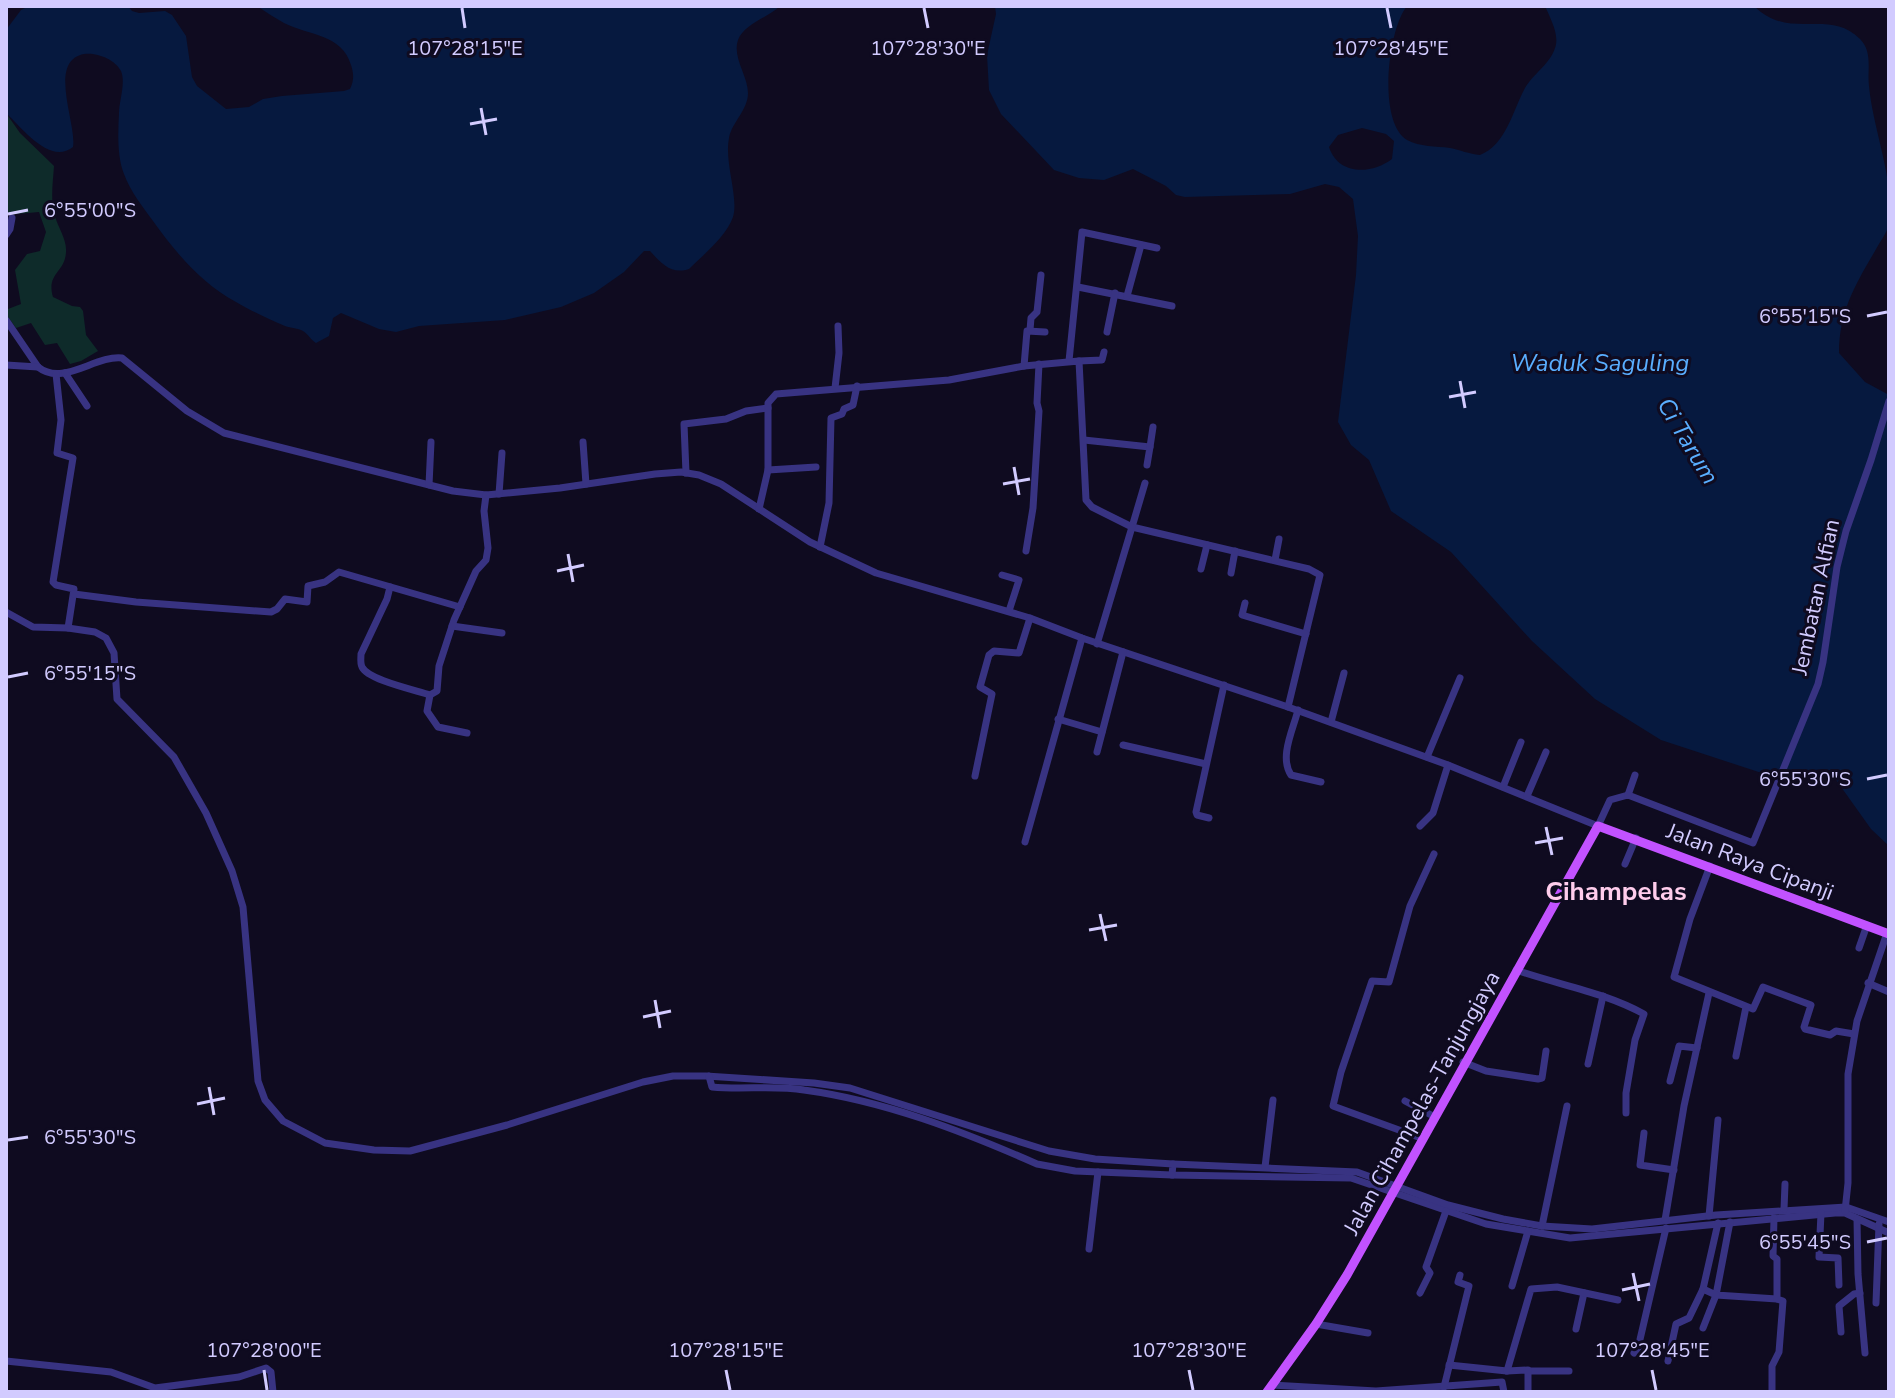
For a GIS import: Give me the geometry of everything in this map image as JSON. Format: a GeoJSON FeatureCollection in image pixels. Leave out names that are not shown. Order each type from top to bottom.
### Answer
{"type":"FeatureCollection","features":[{"type":"Feature","properties":{"kind":"main road","name":"Jalan Raya Cipanji"},"geometry":{"type":"LineString","coordinates":[[1598,826],[1888,934]]}},
{"type":"Feature","properties":{"kind":"main road","name":"Jalan Cihampelas-Tanjungjaya"},"geometry":{"type":"LineString","coordinates":[[1269,1389],[1316,1324],[1395,1189],[1463,1062],[1598,826]]}},
{"type":"Feature","properties":{"kind":"street"},"geometry":{"type":"LineString","coordinates":[[6,235],[12,218]]}},
{"type":"Feature","properties":{"kind":"street"},"geometry":{"type":"LineString","coordinates":[[1069,361],[1082,232],[1157,248]]}},
{"type":"Feature","properties":{"kind":"street"},"geometry":{"type":"LineString","coordinates":[[1127,296],[1141,245]]}},
{"type":"Feature","properties":{"kind":"street"},"geometry":{"type":"LineString","coordinates":[[1024,366],[1027,331],[1030,330],[1031,318],[1037,312],[1041,275]]}},
{"type":"Feature","properties":{"kind":"street"},"geometry":{"type":"LineString","coordinates":[[1078,287],[1172,306]]}},
{"type":"Feature","properties":{"kind":"street"},"geometry":{"type":"LineString","coordinates":[[1107,332],[1115,293]]}},
{"type":"Feature","properties":{"kind":"street"},"geometry":{"type":"LineString","coordinates":[[6,320],[38,367],[47,373],[61,373],[122,358],[187,411],[224,433],[429,485],[486,495],[686,473],[721,484],[820,547],[876,573],[1009,611],[1097,644],[1298,710],[1448,765],[1598,826],[1610,800],[1628,795],[1635,775]]}},
{"type":"Feature","properties":{"kind":"street"},"geometry":{"type":"LineString","coordinates":[[835,388],[838,326]]}},
{"type":"Feature","properties":{"kind":"street"},"geometry":{"type":"LineString","coordinates":[[1030,330],[1045,332]]}},
{"type":"Feature","properties":{"kind":"street"},"geometry":{"type":"LineString","coordinates":[[759,509],[768,470],[769,400],[776,394],[949,380],[1039,364],[1102,360],[1104,352]]}},
{"type":"Feature","properties":{"kind":"street"},"geometry":{"type":"LineString","coordinates":[[1079,361],[1087,502],[1132,527],[1275,560],[1320,575],[1288,707]]}},
{"type":"Feature","properties":{"kind":"street"},"geometry":{"type":"LineString","coordinates":[[1026,551],[1033,508],[1039,364]]}},
{"type":"Feature","properties":{"kind":"street"},"geometry":{"type":"LineString","coordinates":[[6,365],[38,367]]}},
{"type":"Feature","properties":{"kind":"street"},"geometry":{"type":"LineString","coordinates":[[61,373],[87,406]]}},
{"type":"Feature","properties":{"kind":"street"},"geometry":{"type":"LineString","coordinates":[[61,373],[57,453],[73,459],[53,583],[74,588],[68,628]]}},
{"type":"Feature","properties":{"kind":"street"},"geometry":{"type":"LineString","coordinates":[[820,547],[829,503],[831,418],[853,405],[857,386]]}},
{"type":"Feature","properties":{"kind":"street","name":"Jembatan Alfian"},"geometry":{"type":"LineString","coordinates":[[1628,795],[1754,842],[1818,684],[1843,539],[1889,401]]}},
{"type":"Feature","properties":{"kind":"street"},"geometry":{"type":"LineString","coordinates":[[686,473],[684,424],[726,419],[746,411],[768,408]]}},
{"type":"Feature","properties":{"kind":"street"},"geometry":{"type":"LineString","coordinates":[[1147,465],[1153,427]]}},
{"type":"Feature","properties":{"kind":"street"},"geometry":{"type":"LineString","coordinates":[[1084,440],[1150,447]]}},
{"type":"Feature","properties":{"kind":"street"},"geometry":{"type":"LineString","coordinates":[[429,485],[431,442]]}},
{"type":"Feature","properties":{"kind":"street"},"geometry":{"type":"LineString","coordinates":[[583,442],[586,484]]}},
{"type":"Feature","properties":{"kind":"street"},"geometry":{"type":"LineString","coordinates":[[499,494],[502,453]]}},
{"type":"Feature","properties":{"kind":"street"},"geometry":{"type":"LineString","coordinates":[[768,470],[816,467]]}},
{"type":"Feature","properties":{"kind":"street"},"geometry":{"type":"LineString","coordinates":[[1097,644],[1145,483]]}},
{"type":"Feature","properties":{"kind":"street"},"geometry":{"type":"LineString","coordinates":[[390,587],[361,654],[361,664],[373,677],[430,695],[437,691],[439,666],[452,626],[477,569],[486,560],[486,495]]}},
{"type":"Feature","properties":{"kind":"street"},"geometry":{"type":"LineString","coordinates":[[1275,560],[1279,539]]}},
{"type":"Feature","properties":{"kind":"street"},"geometry":{"type":"LineString","coordinates":[[1201,569],[1207,545]]}},
{"type":"Feature","properties":{"kind":"street"},"geometry":{"type":"LineString","coordinates":[[1231,573],[1235,551]]}},
{"type":"Feature","properties":{"kind":"street"},"geometry":{"type":"LineString","coordinates":[[74,594],[272,612],[285,599],[307,602],[308,586],[325,582],[337,573],[460,607]]}},
{"type":"Feature","properties":{"kind":"street"},"geometry":{"type":"LineString","coordinates":[[1002,575],[1019,580],[1009,611]]}},
{"type":"Feature","properties":{"kind":"street"},"geometry":{"type":"LineString","coordinates":[[1245,603],[1242,615],[1306,634]]}},
{"type":"Feature","properties":{"kind":"street"},"geometry":{"type":"LineString","coordinates":[[6,612],[37,628],[95,632],[109,642],[114,653],[117,699],[174,757],[221,843],[237,882],[245,917],[258,1081],[270,1106],[289,1126],[325,1143],[410,1151],[507,1125],[643,1082],[673,1076],[814,1083],[850,1088],[1049,1151],[1172,1170]]}},
{"type":"Feature","properties":{"kind":"street"},"geometry":{"type":"LineString","coordinates":[[975,776],[992,694],[980,687],[989,655],[994,651],[1019,653],[1030,618]]}},
{"type":"Feature","properties":{"kind":"street"},"geometry":{"type":"LineString","coordinates":[[452,626],[502,633]]}},
{"type":"Feature","properties":{"kind":"street"},"geometry":{"type":"LineString","coordinates":[[1025,842],[1082,638]]}},
{"type":"Feature","properties":{"kind":"street"},"geometry":{"type":"LineString","coordinates":[[1097,752],[1123,652]]}},
{"type":"Feature","properties":{"kind":"street"},"geometry":{"type":"LineString","coordinates":[[1331,722],[1344,673]]}},
{"type":"Feature","properties":{"kind":"street"},"geometry":{"type":"LineString","coordinates":[[1427,757],[1460,678]]}},
{"type":"Feature","properties":{"kind":"street"},"geometry":{"type":"LineString","coordinates":[[1209,818],[1196,813],[1224,685]]}},
{"type":"Feature","properties":{"kind":"street"},"geometry":{"type":"LineString","coordinates":[[430,695],[427,714],[438,727],[467,733]]}},
{"type":"Feature","properties":{"kind":"street"},"geometry":{"type":"LineString","coordinates":[[1298,710],[1286,756],[1287,768],[1291,775],[1321,782]]}},
{"type":"Feature","properties":{"kind":"street"},"geometry":{"type":"LineString","coordinates":[[1058,719],[1102,732]]}},
{"type":"Feature","properties":{"kind":"street"},"geometry":{"type":"LineString","coordinates":[[1503,787],[1521,742]]}},
{"type":"Feature","properties":{"kind":"street"},"geometry":{"type":"LineString","coordinates":[[1123,745],[1206,764]]}},
{"type":"Feature","properties":{"kind":"street"},"geometry":{"type":"LineString","coordinates":[[1527,796],[1546,752]]}},
{"type":"Feature","properties":{"kind":"street"},"geometry":{"type":"LineString","coordinates":[[1420,826],[1435,810],[1448,765]]}},
{"type":"Feature","properties":{"kind":"street"},"geometry":{"type":"LineString","coordinates":[[1625,864],[1636,838]]}},
{"type":"Feature","properties":{"kind":"street"},"geometry":{"type":"LineString","coordinates":[[1421,1138],[1333,1106],[1341,1072],[1372,981],[1389,982],[1410,906],[1434,854]]}},
{"type":"Feature","properties":{"kind":"street"},"geometry":{"type":"LineString","coordinates":[[1710,866],[1673,973],[1675,978],[1754,1008],[1763,987],[1811,1005],[1805,1029],[1830,1035],[1836,1031],[1854,1034]]}},
{"type":"Feature","properties":{"kind":"street"},"geometry":{"type":"LineString","coordinates":[[1859,948],[1867,925]]}},
{"type":"Feature","properties":{"kind":"street"},"geometry":{"type":"LineString","coordinates":[[1845,1210],[1850,1098],[1848,1074],[1854,1051],[1854,1034],[1868,983],[1888,934]]}},
{"type":"Feature","properties":{"kind":"street"},"geometry":{"type":"LineString","coordinates":[[1516,970],[1603,996],[1644,1014],[1635,1040],[1626,1093],[1626,1113]]}},
{"type":"Feature","properties":{"kind":"street"},"geometry":{"type":"LineString","coordinates":[[1868,983],[1889,992]]}},
{"type":"Feature","properties":{"kind":"street"},"geometry":{"type":"LineString","coordinates":[[1634,1353],[1638,1348],[1666,1224],[1709,993]]}},
{"type":"Feature","properties":{"kind":"street"},"geometry":{"type":"LineString","coordinates":[[1588,1064],[1603,996]]}},
{"type":"Feature","properties":{"kind":"street"},"geometry":{"type":"LineString","coordinates":[[1736,1056],[1746,1007]]}},
{"type":"Feature","properties":{"kind":"street"},"geometry":{"type":"LineString","coordinates":[[1670,1081],[1679,1046],[1697,1048]]}},
{"type":"Feature","properties":{"kind":"street"},"geometry":{"type":"LineString","coordinates":[[1463,1062],[1486,1071],[1538,1079],[1542,1078],[1546,1051]]}},
{"type":"Feature","properties":{"kind":"street"},"geometry":{"type":"LineString","coordinates":[[710,1080],[718,1087],[800,1089],[861,1099],[890,1107],[1037,1164],[1075,1171],[1172,1170],[1351,1178],[1448,1205],[1488,1220],[1542,1226],[1570,1233]]}},
{"type":"Feature","properties":{"kind":"street"},"geometry":{"type":"LineString","coordinates":[[1265,1167],[1273,1100]]}},
{"type":"Feature","properties":{"kind":"street"},"geometry":{"type":"LineString","coordinates":[[1405,1101],[1433,1116]]}},
{"type":"Feature","properties":{"kind":"street"},"geometry":{"type":"LineString","coordinates":[[1542,1226],[1567,1106]]}},
{"type":"Feature","properties":{"kind":"street"},"geometry":{"type":"LineString","coordinates":[[1709,1216],[1718,1120]]}},
{"type":"Feature","properties":{"kind":"street"},"geometry":{"type":"LineString","coordinates":[[1644,1133],[1640,1165],[1674,1170]]}},
{"type":"Feature","properties":{"kind":"street"},"geometry":{"type":"LineString","coordinates":[[1237,1172],[1265,1167],[1357,1172],[1446,1211],[1528,1231],[1570,1233],[1845,1210],[1857,1219],[1889,1233]]}},
{"type":"Feature","properties":{"kind":"street"},"geometry":{"type":"LineString","coordinates":[[1089,1249],[1098,1172]]}},
{"type":"Feature","properties":{"kind":"street"},"geometry":{"type":"LineString","coordinates":[[1784,1209],[1785,1184]]}},
{"type":"Feature","properties":{"kind":"street"},"geometry":{"type":"LineString","coordinates":[[1666,1224],[1709,1216],[1784,1209],[1845,1210],[1885,1220],[1878,1228],[1876,1303]]}},
{"type":"Feature","properties":{"kind":"street"},"geometry":{"type":"LineString","coordinates":[[1420,1293],[1430,1273],[1426,1267],[1446,1211]]}},
{"type":"Feature","properties":{"kind":"street"},"geometry":{"type":"LineString","coordinates":[[1821,1213],[1819,1257],[1838,1259],[1839,1285]]}},
{"type":"Feature","properties":{"kind":"street"},"geometry":{"type":"LineString","coordinates":[[1774,1218],[1773,1256],[1777,1259],[1777,1299]]}},
{"type":"Feature","properties":{"kind":"street"},"geometry":{"type":"LineString","coordinates":[[1857,1219],[1865,1353]]}},
{"type":"Feature","properties":{"kind":"street"},"geometry":{"type":"LineString","coordinates":[[1703,1328],[1716,1295],[1730,1222]]}},
{"type":"Feature","properties":{"kind":"street"},"geometry":{"type":"LineString","coordinates":[[1668,1361],[1676,1324],[1689,1318],[1703,1289],[1718,1223]]}},
{"type":"Feature","properties":{"kind":"street"},"geometry":{"type":"LineString","coordinates":[[1512,1286],[1528,1231]]}},
{"type":"Feature","properties":{"kind":"street"},"geometry":{"type":"LineString","coordinates":[[1858,1274],[1876,1273]]}},
{"type":"Feature","properties":{"kind":"street"},"geometry":{"type":"LineString","coordinates":[[1444,1387],[1469,1286],[1458,1282],[1460,1275]]}},
{"type":"Feature","properties":{"kind":"street"},"geometry":{"type":"LineString","coordinates":[[1507,1371],[1531,1289],[1549,1287],[1618,1300]]}},
{"type":"Feature","properties":{"kind":"street"},"geometry":{"type":"LineString","coordinates":[[1703,1289],[1716,1295],[1783,1301],[1779,1352],[1772,1366],[1772,1392]]}},
{"type":"Feature","properties":{"kind":"street"},"geometry":{"type":"LineString","coordinates":[[1576,1329],[1584,1293]]}},
{"type":"Feature","properties":{"kind":"street"},"geometry":{"type":"LineString","coordinates":[[1841,1332],[1839,1306],[1860,1293]]}},
{"type":"Feature","properties":{"kind":"street"},"geometry":{"type":"LineString","coordinates":[[1316,1324],[1368,1333]]}},
{"type":"Feature","properties":{"kind":"street"},"geometry":{"type":"LineString","coordinates":[[6,1361],[111,1372],[155,1388],[239,1377],[258,1368],[266,1368],[271,1372],[273,1392]]}},
{"type":"Feature","properties":{"kind":"street"},"geometry":{"type":"LineString","coordinates":[[1449,1365],[1507,1371],[1569,1371]]}},
{"type":"Feature","properties":{"kind":"street"},"geometry":{"type":"LineString","coordinates":[[1528,1371],[1528,1392]]}},
{"type":"Feature","properties":{"kind":"street"},"geometry":{"type":"LineString","coordinates":[[1269,1389],[1386,1391],[1477,1388],[1503,1382],[1504,1392]]}},
{"type":"Feature","properties":{"kind":"green space"},"geometry":{"type":"Polygon","coordinates":[[[6,113],[20,133],[54,166],[53,204],[66,252],[63,265],[52,283],[53,297],[83,311],[86,335],[98,351],[81,361],[70,364],[57,343],[45,345],[31,323],[16,328],[6,314],[8,309],[21,304],[15,270],[27,254],[40,251],[46,232],[39,212],[6,215],[6,113]]]}},
{"type":"Feature","properties":{"kind":"water"},"geometry":{"type":"Polygon","coordinates":[[[29,6],[128,6],[139,13],[165,11],[172,15],[186,36],[192,77],[197,86],[226,109],[249,107],[263,99],[282,96],[344,91],[350,89],[352,83],[351,65],[340,47],[324,37],[284,23],[257,6],[780,6],[746,29],[738,40],[737,53],[748,93],[729,138],[733,217],[720,239],[689,269],[672,269],[662,264],[650,251],[644,251],[624,272],[594,293],[561,307],[505,320],[419,326],[396,332],[379,329],[341,313],[333,318],[329,336],[316,343],[303,331],[254,312],[212,286],[180,256],[145,210],[133,193],[120,160],[118,128],[123,81],[121,71],[110,60],[84,54],[73,59],[67,68],[66,94],[73,147],[55,152],[46,148],[7,114],[6,30],[21,10],[29,6]]]}},
{"type":"Feature","properties":{"kind":"water","name":"Waduk Saguling"},"geometry":{"type":"Polygon","coordinates":[[[995,6],[1407,6],[1395,34],[1389,75],[1392,115],[1398,130],[1407,140],[1417,144],[1480,155],[1502,135],[1525,88],[1553,54],[1556,38],[1545,6],[1754,6],[1782,22],[1835,25],[1860,39],[1868,55],[1871,103],[1889,190],[1889,224],[1850,299],[1842,325],[1839,353],[1865,382],[1889,395],[1889,846],[1871,829],[1829,770],[1780,779],[1661,740],[1595,699],[1532,641],[1451,552],[1391,511],[1369,460],[1351,445],[1338,422],[1356,275],[1358,236],[1353,199],[1339,187],[1325,184],[1290,194],[1185,197],[1176,195],[1166,186],[1133,169],[1104,180],[1079,178],[1054,170],[1001,114],[989,90],[987,55],[995,6]],[[1362,128],[1338,135],[1329,147],[1333,156],[1347,167],[1356,170],[1375,168],[1392,159],[1394,141],[1386,134],[1362,128]]]}},
{"type":"Feature","properties":{"kind":"district","name":"Cihampelas"},"geometry":{"type":"Point","coordinates":[1616,891]}},
{"type":"Feature","properties":{"kind":"water label","name":"Ci Tarum"},"geometry":{"type":"Point","coordinates":[1688,441]}}]}
